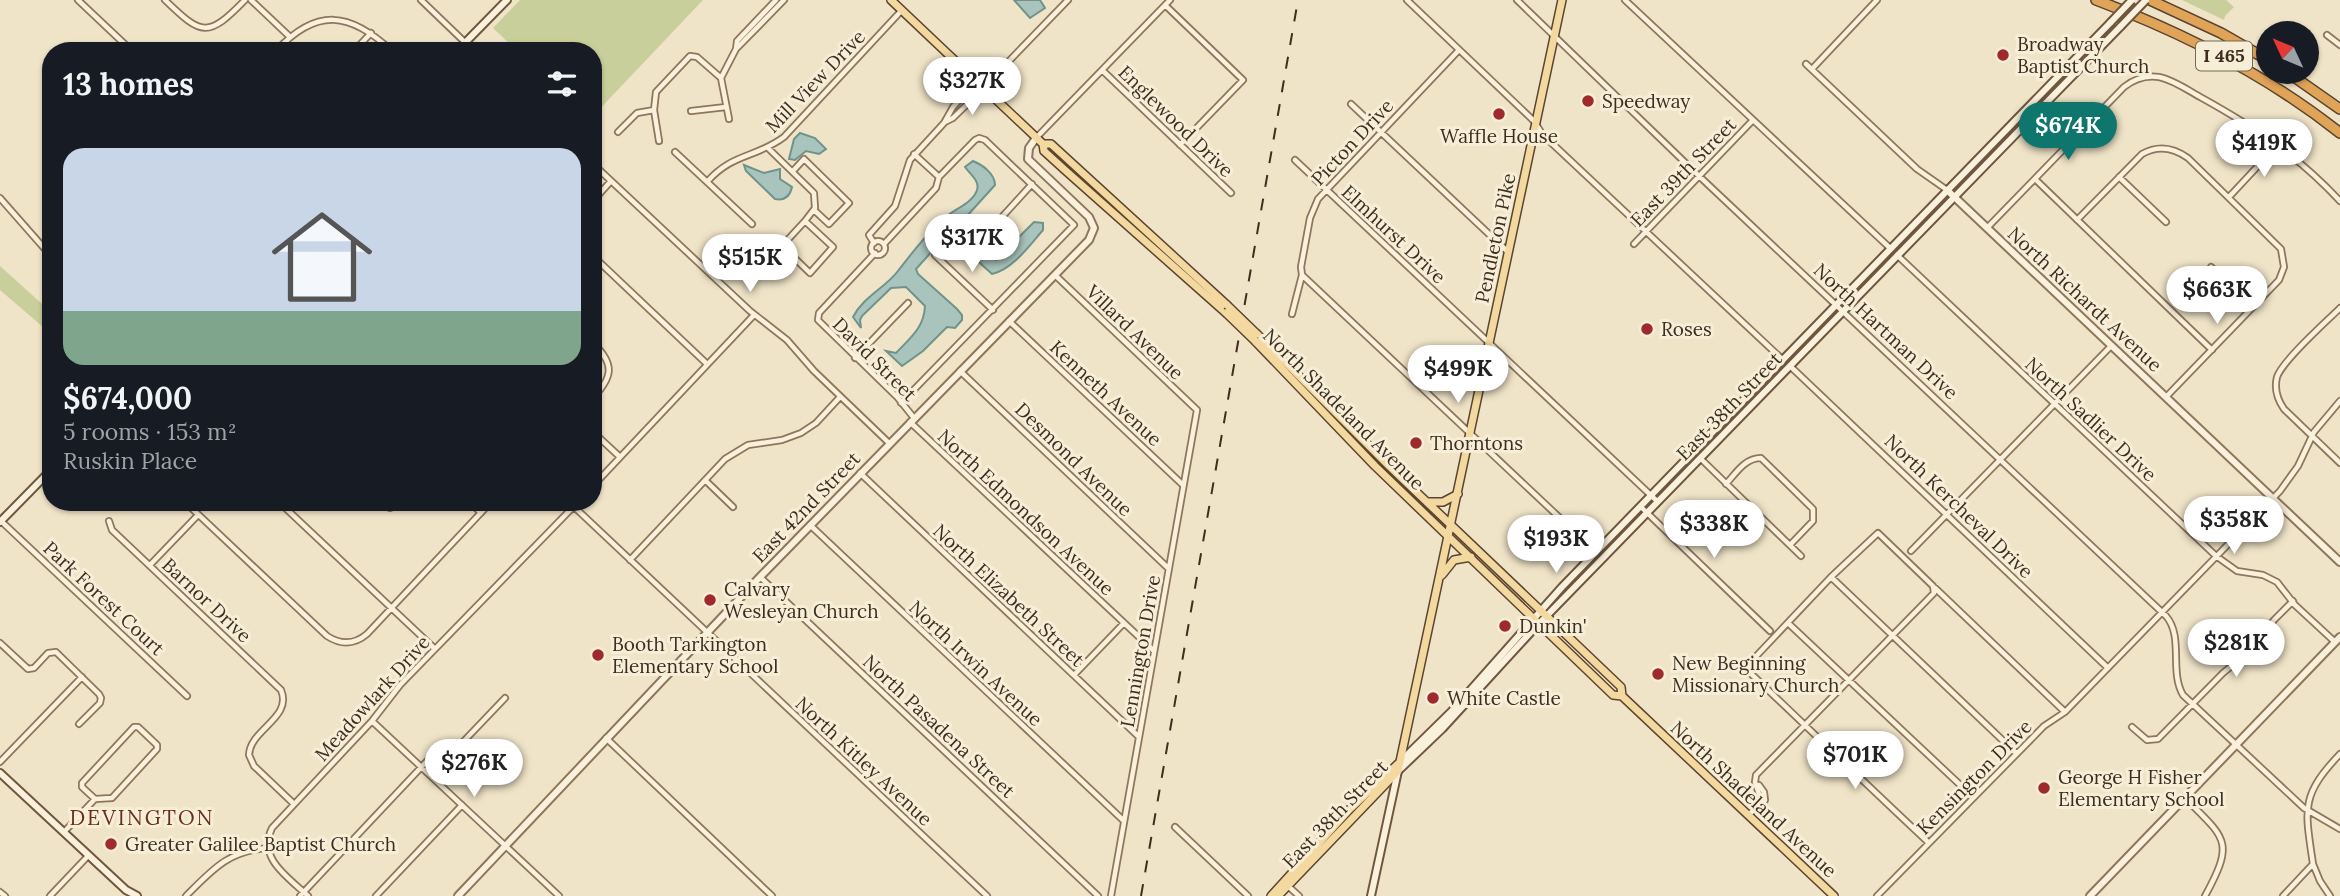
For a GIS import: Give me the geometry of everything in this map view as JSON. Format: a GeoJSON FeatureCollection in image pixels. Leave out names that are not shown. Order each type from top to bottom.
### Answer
{"type":"FeatureCollection","features":[{"type":"Feature","properties":{"kind":"highway","name":"I 465"},"geometry":{"type":"LineString","coordinates":[[2096,0],[2145,19],[2224,57],[2284,93],[2340,133]]}},
{"type":"Feature","properties":{"kind":"highway","name":"I 465"},"geometry":{"type":"LineString","coordinates":[[2148,0],[2221,33],[2256,53]]}},
{"type":"Feature","properties":{"kind":"highway"},"geometry":{"type":"LineString","coordinates":[[2304,84],[2340,109]]}},
{"type":"Feature","properties":{"kind":"main road"},"geometry":{"type":"LineString","coordinates":[[466,42],[507,0]]}},
{"type":"Feature","properties":{"kind":"main road","name":"North Shadeland Avenue"},"geometry":{"type":"LineString","coordinates":[[891,0],[1043,144],[1044,151],[1073,178],[1226,309],[1621,687],[1622,696]]}},
{"type":"Feature","properties":{"kind":"main road","name":"Pendleton Pike"},"geometry":{"type":"LineString","coordinates":[[1398,771],[1562,0]]}},
{"type":"Feature","properties":{"kind":"main road","name":"East 38th Street"},"geometry":{"type":"LineString","coordinates":[[1543,614],[1596,552],[2133,0]]}},
{"type":"Feature","properties":{"kind":"main road","name":"East 38th Street"},"geometry":{"type":"LineString","coordinates":[[1270,896],[1349,810],[1451,712],[1536,621],[1658,502],[2148,0]]}},
{"type":"Feature","properties":{"kind":"main road","name":"East 42nd Street"},"geometry":{"type":"LineString","coordinates":[[458,896],[707,632],[1089,240],[1094,228],[1089,217],[1028,159],[1029,148],[1036,138]]}},
{"type":"Feature","properties":{"kind":"main road","name":"North Richardt Avenue"},"geometry":{"type":"LineString","coordinates":[[1947,190],[2340,562]]}},
{"type":"Feature","properties":{"kind":"main road","name":"North Shadeland Avenue"},"geometry":{"type":"LineString","coordinates":[[1256,338],[1375,466],[1613,695],[1622,696],[1751,813],[1834,896]]}},
{"type":"Feature","properties":{"kind":"main road"},"geometry":{"type":"LineString","coordinates":[[0,522],[42,479]]}},
{"type":"Feature","properties":{"kind":"main road"},"geometry":{"type":"LineString","coordinates":[[1427,502],[1443,502],[1458,494]]}},
{"type":"Feature","properties":{"kind":"main road"},"geometry":{"type":"LineString","coordinates":[[1439,578],[1456,558],[1472,558]]}},
{"type":"Feature","properties":{"kind":"main road","name":"East 38th Street"},"geometry":{"type":"LineString","coordinates":[[1278,896],[1451,719],[1536,621]]}},
{"type":"Feature","properties":{"kind":"main road"},"geometry":{"type":"LineString","coordinates":[[2090,896],[2337,639]]}},
{"type":"Feature","properties":{"kind":"main road"},"geometry":{"type":"LineString","coordinates":[[1371,896],[1398,771]]}},
{"type":"Feature","properties":{"kind":"main road"},"geometry":{"type":"LineString","coordinates":[[0,773],[127,893],[137,896]]}},
{"type":"Feature","properties":{"kind":"street"},"geometry":{"type":"LineString","coordinates":[[78,0],[122,42]]}},
{"type":"Feature","properties":{"kind":"street"},"geometry":{"type":"LineString","coordinates":[[165,0],[190,23],[207,28],[223,22],[245,0]]}},
{"type":"Feature","properties":{"kind":"street"},"geometry":{"type":"LineString","coordinates":[[251,0],[289,36]]}},
{"type":"Feature","properties":{"kind":"street"},"geometry":{"type":"LineString","coordinates":[[421,0],[466,42]]}},
{"type":"Feature","properties":{"kind":"street"},"geometry":{"type":"LineString","coordinates":[[736,49],[737,41],[776,0]]}},
{"type":"Feature","properties":{"kind":"street"},"geometry":{"type":"LineString","coordinates":[[729,119],[721,78],[736,49],[785,0]]}},
{"type":"Feature","properties":{"kind":"street"},"geometry":{"type":"LineString","coordinates":[[944,123],[953,118],[1068,0]]}},
{"type":"Feature","properties":{"kind":"street"},"geometry":{"type":"LineString","coordinates":[[1036,138],[1170,0]]}},
{"type":"Feature","properties":{"kind":"street"},"geometry":{"type":"LineString","coordinates":[[1407,0],[1512,99],[1536,123],[1542,134],[1783,360]]}},
{"type":"Feature","properties":{"kind":"street","name":"North Hartman Drive"},"geometry":{"type":"LineString","coordinates":[[1517,0],[1699,176],[2162,612],[2174,629],[2179,689],[2192,704]]}},
{"type":"Feature","properties":{"kind":"street"},"geometry":{"type":"LineString","coordinates":[[1625,0],[1891,249]]}},
{"type":"Feature","properties":{"kind":"street"},"geometry":{"type":"LineString","coordinates":[[1812,69],[1877,0]]}},
{"type":"Feature","properties":{"kind":"street"},"geometry":{"type":"LineString","coordinates":[[1165,5],[1243,80],[1180,145]]}},
{"type":"Feature","properties":{"kind":"street","name":"Mill View Drive"},"geometry":{"type":"LineString","coordinates":[[707,182],[728,163],[768,148],[784,137],[902,10]]}},
{"type":"Feature","properties":{"kind":"street"},"geometry":{"type":"LineString","coordinates":[[284,42],[306,26],[332,20],[352,23],[381,42]]}},
{"type":"Feature","properties":{"kind":"street"},"geometry":{"type":"LineString","coordinates":[[362,42],[371,33]]}},
{"type":"Feature","properties":{"kind":"street"},"geometry":{"type":"LineString","coordinates":[[2327,35],[2340,45]]}},
{"type":"Feature","properties":{"kind":"street","name":"Picton Drive"},"geometry":{"type":"LineString","coordinates":[[1292,314],[1302,275],[1301,267],[1311,213],[1326,189],[1459,50]]}},
{"type":"Feature","properties":{"kind":"street"},"geometry":{"type":"LineString","coordinates":[[659,141],[654,110],[656,90],[688,56],[697,57],[721,78]]}},
{"type":"Feature","properties":{"kind":"street","name":"North Richardt Avenue"},"geometry":{"type":"LineString","coordinates":[[1806,64],[1917,169],[1947,190]]}},
{"type":"Feature","properties":{"kind":"street","name":"Englewood Drive"},"geometry":{"type":"LineString","coordinates":[[1102,70],[1231,193]]}},
{"type":"Feature","properties":{"kind":"street"},"geometry":{"type":"LineString","coordinates":[[1987,228],[2124,87],[2137,79],[2150,77],[2171,81],[2276,142],[2312,172],[2340,201]]}},
{"type":"Feature","properties":{"kind":"street"},"geometry":{"type":"LineString","coordinates":[[901,403],[1074,225],[985,140],[979,138],[939,177],[936,188],[884,244],[884,251],[875,253],[872,248],[874,243],[869,235],[895,206],[906,168],[914,154],[944,123],[953,107],[982,86]]}},
{"type":"Feature","properties":{"kind":"street"},"geometry":{"type":"LineString","coordinates":[[1351,104],[1508,253]]}},
{"type":"Feature","properties":{"kind":"street"},"geometry":{"type":"LineString","coordinates":[[691,111],[726,107]]}},
{"type":"Feature","properties":{"kind":"street"},"geometry":{"type":"LineString","coordinates":[[618,132],[637,113],[654,110]]}},
{"type":"Feature","properties":{"kind":"street","name":"East 39th Street"},"geometry":{"type":"LineString","coordinates":[[1634,244],[1753,120]]}},
{"type":"Feature","properties":{"kind":"street"},"geometry":{"type":"LineString","coordinates":[[2229,197],[2276,142]]}},
{"type":"Feature","properties":{"kind":"street"},"geometry":{"type":"LineString","coordinates":[[768,148],[813,191],[816,199],[814,210],[782,246],[810,273],[833,247],[806,221]]}},
{"type":"Feature","properties":{"kind":"street"},"geometry":{"type":"LineString","coordinates":[[2077,220],[2146,152],[2174,150],[2186,157],[2277,244],[2284,262],[2279,281],[2166,397]]}},
{"type":"Feature","properties":{"kind":"street"},"geometry":{"type":"LineString","coordinates":[[675,152],[752,224]]}},
{"type":"Feature","properties":{"kind":"street"},"geometry":{"type":"LineString","coordinates":[[914,154],[939,177]]}},
{"type":"Feature","properties":{"kind":"street"},"geometry":{"type":"LineString","coordinates":[[793,171],[804,159],[849,203],[829,224],[814,210]]}},
{"type":"Feature","properties":{"kind":"street","name":"Elmhurst Drive"},"geometry":{"type":"LineString","coordinates":[[1295,160],[1658,502]]}},
{"type":"Feature","properties":{"kind":"street"},"geometry":{"type":"LineString","coordinates":[[602,172],[754,315],[787,340],[814,372],[889,443]]}},
{"type":"Feature","properties":{"kind":"street"},"geometry":{"type":"LineString","coordinates":[[2119,177],[2165,222]]}},
{"type":"Feature","properties":{"kind":"street"},"geometry":{"type":"LineString","coordinates":[[2035,179],[2212,350]]}},
{"type":"Feature","properties":{"kind":"street"},"geometry":{"type":"LineString","coordinates":[[602,191],[611,181]]}},
{"type":"Feature","properties":{"kind":"street"},"geometry":{"type":"LineString","coordinates":[[982,239],[1032,184]]}},
{"type":"Feature","properties":{"kind":"street"},"geometry":{"type":"LineString","coordinates":[[0,198],[42,247]]}},
{"type":"Feature","properties":{"kind":"street"},"geometry":{"type":"LineString","coordinates":[[874,243],[880,241],[884,244]]}},
{"type":"Feature","properties":{"kind":"street","name":"David Street"},"geometry":{"type":"LineString","coordinates":[[875,253],[819,313],[817,320],[901,403],[912,420]]}},
{"type":"Feature","properties":{"kind":"street"},"geometry":{"type":"LineString","coordinates":[[935,255],[993,310]]}},
{"type":"Feature","properties":{"kind":"street","name":"North Sadlier Drive"},"geometry":{"type":"LineString","coordinates":[[1897,255],[2216,556],[2237,571],[2263,575],[2276,581],[2293,601],[2337,639]]}},
{"type":"Feature","properties":{"kind":"street"},"geometry":{"type":"LineString","coordinates":[[602,265],[707,364]]}},
{"type":"Feature","properties":{"kind":"street"},"geometry":{"type":"LineString","coordinates":[[2211,267],[2253,307]]}},
{"type":"Feature","properties":{"kind":"street","name":"Villard Avenue"},"geometry":{"type":"LineString","coordinates":[[1054,275],[1196,410]]}},
{"type":"Feature","properties":{"kind":"street"},"geometry":{"type":"LineString","coordinates":[[1302,275],[1596,552]]}},
{"type":"Feature","properties":{"kind":"street"},"geometry":{"type":"LineString","coordinates":[[855,358],[908,303]]}},
{"type":"Feature","properties":{"kind":"street"},"geometry":{"type":"LineString","coordinates":[[2340,307],[2284,366],[2276,382],[2281,405],[2340,463]]}},
{"type":"Feature","properties":{"kind":"street"},"geometry":{"type":"LineString","coordinates":[[602,476],[754,315]]}},
{"type":"Feature","properties":{"kind":"street","name":"Kenneth Avenue"},"geometry":{"type":"LineString","coordinates":[[1009,321],[1184,485]]}},
{"type":"Feature","properties":{"kind":"street"},"geometry":{"type":"LineString","coordinates":[[1911,551],[2111,346]]}},
{"type":"Feature","properties":{"kind":"street"},"geometry":{"type":"LineString","coordinates":[[602,353],[606,357],[609,370],[602,388]]}},
{"type":"Feature","properties":{"kind":"street","name":"North Kercheval Drive"},"geometry":{"type":"LineString","coordinates":[[1790,366],[2108,668]]}},
{"type":"Feature","properties":{"kind":"street","name":"Desmond Avenue"},"geometry":{"type":"LineString","coordinates":[[960,370],[1169,569]]}},
{"type":"Feature","properties":{"kind":"street"},"geometry":{"type":"LineString","coordinates":[[630,560],[725,458],[744,447],[788,438],[807,430],[841,397]]}},
{"type":"Feature","properties":{"kind":"street","name":"Kensington Drive"},"geometry":{"type":"LineString","coordinates":[[1877,896],[2043,726],[2065,712],[2273,498],[2293,473],[2311,436],[2340,401]]}},
{"type":"Feature","properties":{"kind":"street","name":"Lennington Drive"},"geometry":{"type":"LineString","coordinates":[[1111,896],[1196,410]]}},
{"type":"Feature","properties":{"kind":"street","name":"North Edmondson Avenue"},"geometry":{"type":"LineString","coordinates":[[912,420],[1154,651]]}},
{"type":"Feature","properties":{"kind":"street"},"geometry":{"type":"LineString","coordinates":[[602,440],[620,457]]}},
{"type":"Feature","properties":{"kind":"street"},"geometry":{"type":"LineString","coordinates":[[1700,458],[1801,556]]}},
{"type":"Feature","properties":{"kind":"street"},"geometry":{"type":"LineString","coordinates":[[1726,484],[1746,462],[1761,458],[1813,509],[1813,521],[1790,545]]}},
{"type":"Feature","properties":{"kind":"street","name":"North Elizabeth Street"},"geometry":{"type":"LineString","coordinates":[[860,473],[1139,737]]}},
{"type":"Feature","properties":{"kind":"street"},"geometry":{"type":"LineString","coordinates":[[705,480],[733,507]]}},
{"type":"Feature","properties":{"kind":"street"},"geometry":{"type":"LineString","coordinates":[[1640,507],[1770,631]]}},
{"type":"Feature","properties":{"kind":"street"},"geometry":{"type":"LineString","coordinates":[[194,511],[334,640],[348,643],[360,640],[481,513]]}},
{"type":"Feature","properties":{"kind":"street"},"geometry":{"type":"LineString","coordinates":[[289,511],[435,649]]}},
{"type":"Feature","properties":{"kind":"street","name":"Meadowlark Drive"},"geometry":{"type":"LineString","coordinates":[[268,848],[272,828],[372,721],[400,685],[566,511]]}},
{"type":"Feature","properties":{"kind":"street","name":"North Kitley Avenue"},"geometry":{"type":"LineString","coordinates":[[580,511],[987,896]]}},
{"type":"Feature","properties":{"kind":"street"},"geometry":{"type":"LineString","coordinates":[[150,565],[198,515]]}},
{"type":"Feature","properties":{"kind":"street","name":"Barnor Drive"},"geometry":{"type":"LineString","coordinates":[[109,521],[112,530],[279,687],[284,699],[281,710],[253,740],[249,752],[254,766],[294,804]]}},
{"type":"Feature","properties":{"kind":"street","name":"Park Forest Court"},"geometry":{"type":"LineString","coordinates":[[0,522],[187,696]]}},
{"type":"Feature","properties":{"kind":"street","name":"North Irwin Avenue"},"geometry":{"type":"LineString","coordinates":[[810,525],[1124,821]]}},
{"type":"Feature","properties":{"kind":"street"},"geometry":{"type":"LineString","coordinates":[[1929,843],[1745,668],[1831,578],[1878,533],[2065,712]]}},
{"type":"Feature","properties":{"kind":"street","name":"North Pasadena Street"},"geometry":{"type":"LineString","coordinates":[[760,577],[1098,896]]}},
{"type":"Feature","properties":{"kind":"street"},"geometry":{"type":"LineString","coordinates":[[1831,578],[2016,753]]}},
{"type":"Feature","properties":{"kind":"street"},"geometry":{"type":"LineString","coordinates":[[1751,813],[1765,800],[1764,792],[1755,781],[1756,775],[1934,593],[1935,588]]}},
{"type":"Feature","properties":{"kind":"street"},"geometry":{"type":"LineString","coordinates":[[2132,727],[2147,740],[2159,738],[2223,673],[2251,650],[2293,601]]}},
{"type":"Feature","properties":{"kind":"street"},"geometry":{"type":"LineString","coordinates":[[1074,675],[1124,623]]}},
{"type":"Feature","properties":{"kind":"street"},"geometry":{"type":"LineString","coordinates":[[1788,623],[1973,797]]}},
{"type":"Feature","properties":{"kind":"street"},"geometry":{"type":"LineString","coordinates":[[2229,628],[2251,650]]}},
{"type":"Feature","properties":{"kind":"street"},"geometry":{"type":"LineString","coordinates":[[0,643],[27,668],[34,668],[52,652],[58,654],[82,677],[101,698],[100,703],[79,724]]}},
{"type":"Feature","properties":{"kind":"street"},"geometry":{"type":"LineString","coordinates":[[0,762],[82,677]]}},
{"type":"Feature","properties":{"kind":"street"},"geometry":{"type":"LineString","coordinates":[[186,896],[225,859],[244,851],[268,848],[276,866],[304,895],[422,767],[435,756],[463,742],[505,698]]}},
{"type":"Feature","properties":{"kind":"street"},"geometry":{"type":"LineString","coordinates":[[2192,704],[2307,810],[2340,829]]}},
{"type":"Feature","properties":{"kind":"street"},"geometry":{"type":"LineString","coordinates":[[372,721],[559,896]]}},
{"type":"Feature","properties":{"kind":"street"},"geometry":{"type":"LineString","coordinates":[[64,833],[96,799],[112,798],[157,749],[157,745],[138,727],[134,727],[82,783],[82,787],[96,799]]}},
{"type":"Feature","properties":{"kind":"street"},"geometry":{"type":"LineString","coordinates":[[606,738],[772,896]]}},
{"type":"Feature","properties":{"kind":"street"},"geometry":{"type":"LineString","coordinates":[[2330,896],[2320,881],[2314,864],[2307,802],[2314,786],[2340,754]]}},
{"type":"Feature","properties":{"kind":"street"},"geometry":{"type":"LineString","coordinates":[[2185,798],[2218,831],[2222,842],[2222,862],[2205,896]]}},
{"type":"Feature","properties":{"kind":"street"},"geometry":{"type":"LineString","coordinates":[[376,896],[462,805]]}},
{"type":"Feature","properties":{"kind":"street"},"geometry":{"type":"LineString","coordinates":[[1175,827],[1248,896]]}},
{"type":"Feature","properties":{"kind":"street"},"geometry":{"type":"LineString","coordinates":[[50,896],[88,856]]}},
{"type":"Feature","properties":{"kind":"street"},"geometry":{"type":"LineString","coordinates":[[2283,896],[2314,864]]}},
{"type":"Feature","properties":{"kind":"street"},"geometry":{"type":"LineString","coordinates":[[1288,886],[1299,896]]}},
{"type":"Feature","properties":{"kind":"street"},"geometry":{"type":"LineString","coordinates":[[0,892],[5,896]]}},
{"type":"Feature","properties":{"kind":"green space"},"geometry":{"type":"Polygon","coordinates":[[[520,0],[703,0],[602,107],[602,42],[508,42],[493,28],[520,0]]]}},
{"type":"Feature","properties":{"kind":"green space"},"geometry":{"type":"Polygon","coordinates":[[[2182,0],[2226,0],[2234,7],[2224,20],[2182,0]]]}},
{"type":"Feature","properties":{"kind":"green space"},"geometry":{"type":"Polygon","coordinates":[[[0,266],[42,304],[42,326],[0,290],[0,266]]]}},
{"type":"Feature","properties":{"kind":"water"},"geometry":{"type":"Polygon","coordinates":[[[1014,0],[1040,0],[1045,8],[1030,18],[1014,0]]]}},
{"type":"Feature","properties":{"kind":"water"},"geometry":{"type":"Polygon","coordinates":[[[800,133],[815,138],[826,149],[819,154],[806,151],[795,160],[789,159],[794,139],[800,133]]]}},
{"type":"Feature","properties":{"kind":"water"},"geometry":{"type":"Polygon","coordinates":[[[973,161],[988,170],[995,185],[956,228],[955,233],[996,260],[1034,222],[1043,223],[1043,230],[1007,268],[992,274],[950,236],[944,238],[916,269],[918,274],[957,309],[962,320],[955,328],[947,327],[923,351],[902,366],[886,351],[896,353],[911,337],[922,321],[925,306],[906,287],[891,288],[862,316],[861,328],[853,317],[862,304],[893,277],[932,230],[975,195],[977,184],[965,167],[973,161]]]}},
{"type":"Feature","properties":{"kind":"water"},"geometry":{"type":"Polygon","coordinates":[[[744,165],[764,173],[780,169],[780,179],[792,187],[790,193],[784,198],[775,199],[746,171],[744,165]]]}},
{"type":"Feature","properties":{"kind":"railway"},"geometry":{"type":"LineString","coordinates":[[1141,896],[1298,0]]}},
{"type":"Feature","properties":{"kind":"place","name":"Broadway Baptist Church"},"geometry":{"type":"Point","coordinates":[2003,55]}},
{"type":"Feature","properties":{"kind":"place","name":"Speedway"},"geometry":{"type":"Point","coordinates":[1588,101]}},
{"type":"Feature","properties":{"kind":"place","name":"Waffle House"},"geometry":{"type":"Point","coordinates":[1499,114]}},
{"type":"Feature","properties":{"kind":"place","name":"Roses"},"geometry":{"type":"Point","coordinates":[1647,329]}},
{"type":"Feature","properties":{"kind":"place","name":"Thorntons"},"geometry":{"type":"Point","coordinates":[1416,443]}},
{"type":"Feature","properties":{"kind":"place","name":"Calvary Wesleyan Church"},"geometry":{"type":"Point","coordinates":[710,600]}},
{"type":"Feature","properties":{"kind":"place","name":"Dunkin'"},"geometry":{"type":"Point","coordinates":[1505,626]}},
{"type":"Feature","properties":{"kind":"place","name":"Booth Tarkington Elementary School"},"geometry":{"type":"Point","coordinates":[598,655]}},
{"type":"Feature","properties":{"kind":"place","name":"New Beginning Missionary Church"},"geometry":{"type":"Point","coordinates":[1658,674]}},
{"type":"Feature","properties":{"kind":"place","name":"White Castle"},"geometry":{"type":"Point","coordinates":[1433,698]}},
{"type":"Feature","properties":{"kind":"place","name":"George H Fisher Elementary School"},"geometry":{"type":"Point","coordinates":[2044,788]}},
{"type":"Feature","properties":{"kind":"place","name":"Greater Galilee Baptist Church"},"geometry":{"type":"Point","coordinates":[111,844]}},
{"type":"Feature","properties":{"kind":"district","name":"DEVINGTON"},"geometry":{"type":"Point","coordinates":[142,818]}}]}
